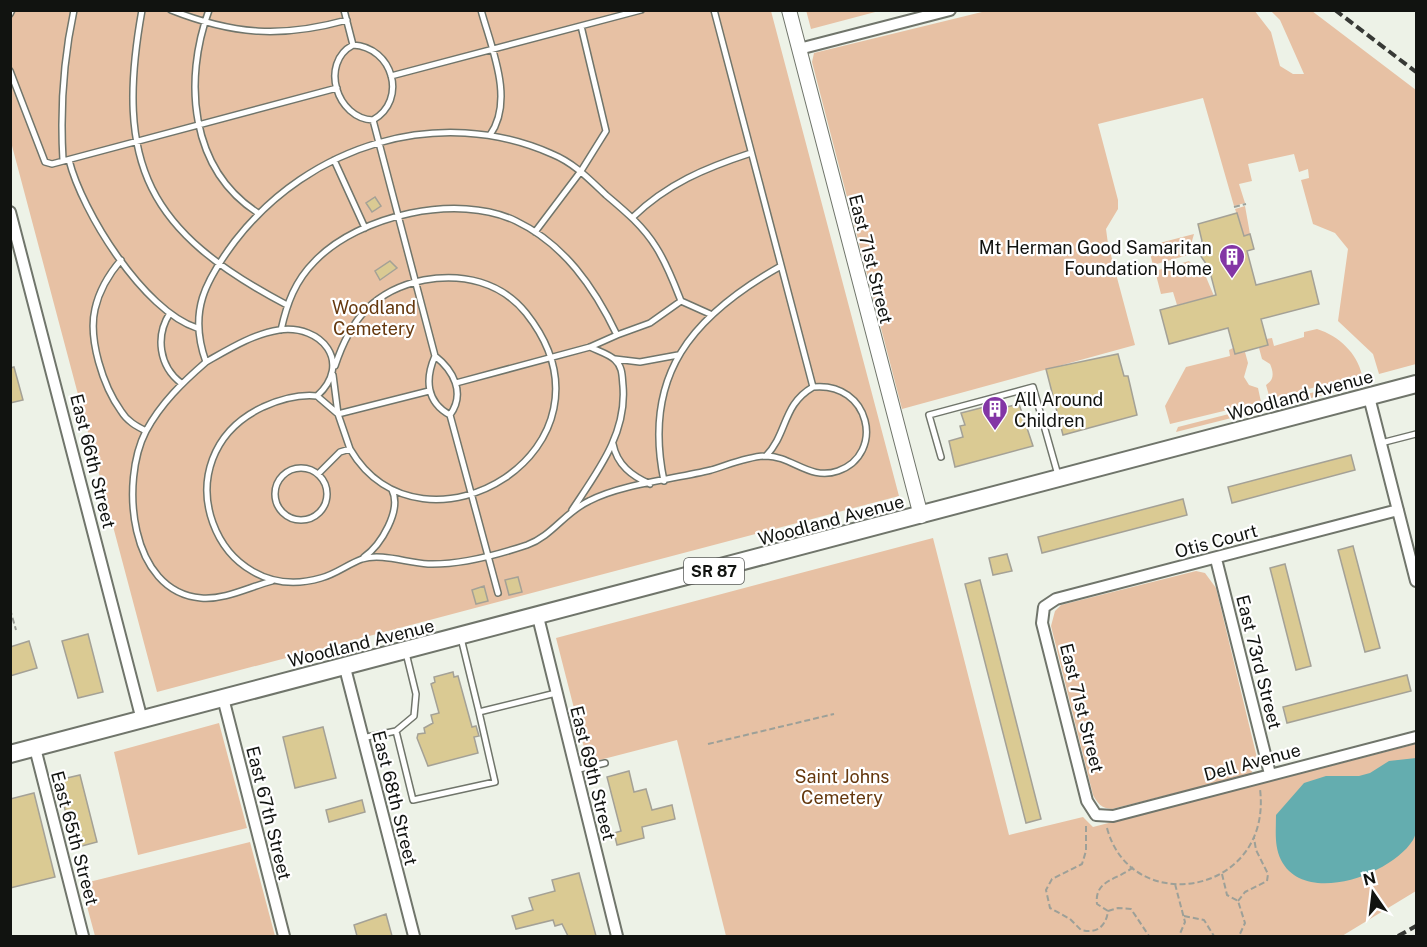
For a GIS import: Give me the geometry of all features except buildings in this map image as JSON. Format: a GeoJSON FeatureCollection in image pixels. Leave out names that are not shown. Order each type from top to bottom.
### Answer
{"type":"FeatureCollection","features":[{"type":"Feature","properties":{"kind":"main road","name":"Woodland Avenue"},"geometry":{"type":"LineString","coordinates":[[10,754],[345,668],[1416,384]]}},
{"type":"Feature","properties":{"kind":"street","name":"East 71st Street"},"geometry":{"type":"LineString","coordinates":[[789,10],[921,516]]}},
{"type":"Feature","properties":{"kind":"street"},"geometry":{"type":"LineString","coordinates":[[799,49],[950,10]]}},
{"type":"Feature","properties":{"kind":"street","name":"East 66th Street"},"geometry":{"type":"LineString","coordinates":[[10,212],[142,720]]}},
{"type":"Feature","properties":{"kind":"street"},"geometry":{"type":"LineString","coordinates":[[1369,398],[1416,580]]}},
{"type":"Feature","properties":{"kind":"street","name":"Otis Court"},"geometry":{"type":"LineString","coordinates":[[1044,607],[1056,599],[1398,510]]}},
{"type":"Feature","properties":{"kind":"street","name":"East 73rd Street"},"geometry":{"type":"LineString","coordinates":[[1216,559],[1270,774]]}},
{"type":"Feature","properties":{"kind":"street","name":"East 71st Street"},"geometry":{"type":"LineString","coordinates":[[1044,607],[1041,615],[1045,634],[1087,801],[1096,815]]}},
{"type":"Feature","properties":{"kind":"street","name":"East 69th Street"},"geometry":{"type":"LineString","coordinates":[[538,617],[617,936]]}},
{"type":"Feature","properties":{"kind":"street","name":"East 68th Street"},"geometry":{"type":"LineString","coordinates":[[345,668],[414,936]]}},
{"type":"Feature","properties":{"kind":"street","name":"East 67th Street"},"geometry":{"type":"LineString","coordinates":[[223,698],[284,936]]}},
{"type":"Feature","properties":{"kind":"street","name":"Dell Avenue"},"geometry":{"type":"LineString","coordinates":[[1096,815],[1113,816],[1416,737]]}},
{"type":"Feature","properties":{"kind":"street","name":"East 65th Street"},"geometry":{"type":"LineString","coordinates":[[34,748],[83,936]]}},
{"type":"Feature","properties":{"kind":"lane"},"geometry":{"type":"LineString","coordinates":[[74,10],[61,86],[66,160],[85,201],[121,260],[153,298],[170,313],[197,328]]}},
{"type":"Feature","properties":{"kind":"lane"},"geometry":{"type":"LineString","coordinates":[[142,10],[132,79],[135,142],[143,171],[164,209],[189,240],[244,281],[287,305]]}},
{"type":"Feature","properties":{"kind":"lane"},"geometry":{"type":"LineString","coordinates":[[171,10],[204,22],[237,29],[294,32],[347,20]]}},
{"type":"Feature","properties":{"kind":"lane"},"geometry":{"type":"LineString","coordinates":[[208,10],[193,84],[198,125],[219,177],[242,203],[258,213]]}},
{"type":"Feature","properties":{"kind":"lane"},"geometry":{"type":"LineString","coordinates":[[344,10],[353,45]]}},
{"type":"Feature","properties":{"kind":"lane"},"geometry":{"type":"LineString","coordinates":[[482,10],[500,86],[499,111],[490,135]]}},
{"type":"Feature","properties":{"kind":"lane"},"geometry":{"type":"LineString","coordinates":[[391,76],[641,10]]}},
{"type":"Feature","properties":{"kind":"lane"},"geometry":{"type":"LineString","coordinates":[[714,10],[813,387]]}},
{"type":"Feature","properties":{"kind":"lane"},"geometry":{"type":"LineString","coordinates":[[534,232],[581,171],[606,131],[581,26]]}},
{"type":"Feature","properties":{"kind":"lane"},"geometry":{"type":"LineString","coordinates":[[353,45],[375,50],[385,61],[391,76],[390,103],[386,110],[373,120]]}},
{"type":"Feature","properties":{"kind":"lane"},"geometry":{"type":"LineString","coordinates":[[353,45],[338,60],[335,68],[337,88],[346,108],[355,115],[373,120]]}},
{"type":"Feature","properties":{"kind":"lane"},"geometry":{"type":"LineString","coordinates":[[10,71],[45,162],[52,164],[337,88]]}},
{"type":"Feature","properties":{"kind":"lane"},"geometry":{"type":"LineString","coordinates":[[373,120],[435,356],[451,372],[456,383],[457,402],[450,415]]}},
{"type":"Feature","properties":{"kind":"lane"},"geometry":{"type":"LineString","coordinates":[[206,362],[197,328],[203,294],[219,264],[258,213],[284,189],[355,149],[379,142],[432,133],[490,135],[554,154],[581,171],[633,218],[656,247],[681,301],[711,314]]}},
{"type":"Feature","properties":{"kind":"lane"},"geometry":{"type":"LineString","coordinates":[[633,218],[674,184],[751,153]]}},
{"type":"Feature","properties":{"kind":"lane"},"geometry":{"type":"LineString","coordinates":[[334,160],[365,228]]}},
{"type":"Feature","properties":{"kind":"lane"},"geometry":{"type":"LineString","coordinates":[[281,330],[294,288],[315,261],[328,249],[365,228],[399,217],[442,209],[462,208],[498,214],[534,232],[555,246],[583,276],[603,306],[617,335]]}},
{"type":"Feature","properties":{"kind":"lane"},"geometry":{"type":"LineString","coordinates":[[121,260],[103,286],[95,309],[95,340],[114,399],[131,423],[146,431]]}},
{"type":"Feature","properties":{"kind":"lane"},"geometry":{"type":"LineString","coordinates":[[664,482],[658,426],[669,372],[678,355],[711,314],[739,291],[781,266]]}},
{"type":"Feature","properties":{"kind":"lane"},"geometry":{"type":"LineString","coordinates":[[317,396],[328,384],[333,369],[350,329],[362,311],[388,293],[416,282],[461,278],[487,284],[502,291],[531,320],[551,357],[556,394],[544,436],[528,459],[509,477],[472,493],[435,498],[408,495],[391,489],[363,468],[350,449],[338,414],[333,369],[330,353],[318,338],[305,331],[281,330],[244,342],[206,362],[181,383],[146,431],[137,454],[132,492],[137,532],[155,572],[177,591],[199,598],[220,597],[272,581],[310,581],[341,571],[363,558],[384,533],[396,502],[408,495]]}},
{"type":"Feature","properties":{"kind":"lane"},"geometry":{"type":"LineString","coordinates":[[456,383],[590,347],[650,323],[681,301]]}},
{"type":"Feature","properties":{"kind":"lane"},"geometry":{"type":"LineString","coordinates":[[170,313],[162,331],[161,348],[170,373],[181,383]]}},
{"type":"Feature","properties":{"kind":"lane"},"geometry":{"type":"LineString","coordinates":[[590,347],[615,359],[640,362],[678,355]]}},
{"type":"Feature","properties":{"kind":"lane"},"geometry":{"type":"LineString","coordinates":[[435,356],[429,372],[429,391],[437,405],[450,415],[498,593]]}},
{"type":"Feature","properties":{"kind":"lane"},"geometry":{"type":"LineString","coordinates":[[568,516],[605,460],[622,416],[624,394],[622,372],[615,359]]}},
{"type":"Feature","properties":{"kind":"lane"},"geometry":{"type":"LineString","coordinates":[[363,558],[428,564],[488,556],[538,539],[591,499],[766,456],[820,474],[843,469],[856,458],[866,439],[866,427],[857,402],[848,393],[838,388],[813,387],[800,394],[791,405],[777,442],[766,456]]}},
{"type":"Feature","properties":{"kind":"lane"},"geometry":{"type":"LineString","coordinates":[[941,457],[929,415],[1033,387],[1059,479]]}},
{"type":"Feature","properties":{"kind":"lane"},"geometry":{"type":"LineString","coordinates":[[338,414],[429,391]]}},
{"type":"Feature","properties":{"kind":"lane"},"geometry":{"type":"LineString","coordinates":[[272,581],[245,565],[221,539],[208,503],[209,466],[225,436],[250,414],[295,396],[317,396],[338,414]]}},
{"type":"Feature","properties":{"kind":"lane"},"geometry":{"type":"LineString","coordinates":[[1381,443],[1416,434]]}},
{"type":"Feature","properties":{"kind":"lane"},"geometry":{"type":"LineString","coordinates":[[613,443],[620,463],[629,472],[651,484]]}},
{"type":"Feature","properties":{"kind":"lane"},"geometry":{"type":"LineString","coordinates":[[318,474],[330,460],[350,449]]}},
{"type":"Feature","properties":{"kind":"lane"},"geometry":{"type":"LineString","coordinates":[[304,467],[318,474],[327,491],[323,508],[309,519],[292,518],[285,514],[276,501],[276,484],[281,477],[295,468],[304,467]]}},
{"type":"Feature","properties":{"kind":"lane"},"geometry":{"type":"LineString","coordinates":[[391,489],[396,502]]}},
{"type":"Feature","properties":{"kind":"lane"},"geometry":{"type":"LineString","coordinates":[[396,732],[412,800],[495,782],[460,637]]}},
{"type":"Feature","properties":{"kind":"lane"},"geometry":{"type":"LineString","coordinates":[[362,738],[396,732],[414,716],[416,694],[405,652]]}},
{"type":"Feature","properties":{"kind":"lane"},"geometry":{"type":"LineString","coordinates":[[479,712],[556,693]]}},
{"type":"Feature","properties":{"kind":"lane"},"geometry":{"type":"LineString","coordinates":[[575,770],[605,763]]}},
{"type":"Feature","properties":{"kind":"path"},"geometry":{"type":"LineString","coordinates":[[1234,207],[1246,204]]}},
{"type":"Feature","properties":{"kind":"path"},"geometry":{"type":"LineString","coordinates":[[10,609],[16,630]]}},
{"type":"Feature","properties":{"kind":"path"},"geometry":{"type":"LineString","coordinates":[[708,744],[834,714]]}},
{"type":"Feature","properties":{"kind":"path"},"geometry":{"type":"LineString","coordinates":[[1107,828],[1114,845],[1133,867],[1159,881],[1175,884],[1199,883],[1222,874],[1244,855],[1254,838],[1261,816],[1260,789]]}},
{"type":"Feature","properties":{"kind":"path"},"geometry":{"type":"LineString","coordinates":[[1086,826],[1084,860],[1080,867],[1052,879],[1046,890],[1047,903],[1081,930],[1087,932],[1103,926],[1108,911]]}},
{"type":"Feature","properties":{"kind":"path"},"geometry":{"type":"LineString","coordinates":[[1238,901],[1245,892],[1267,880],[1266,869],[1256,850],[1254,838]]}},
{"type":"Feature","properties":{"kind":"path"},"geometry":{"type":"LineString","coordinates":[[1133,867],[1126,874],[1104,882],[1100,887],[1097,904],[1108,911],[1118,908],[1131,909],[1149,936]]}},
{"type":"Feature","properties":{"kind":"path"},"geometry":{"type":"LineString","coordinates":[[1222,874],[1227,896],[1238,901],[1245,923],[1239,936]]}},
{"type":"Feature","properties":{"kind":"path"},"geometry":{"type":"LineString","coordinates":[[1175,884],[1177,899],[1184,916],[1184,928],[1179,936]]}},
{"type":"Feature","properties":{"kind":"path"},"geometry":{"type":"LineString","coordinates":[[1184,916],[1204,920],[1214,936]]}},
{"type":"Feature","properties":{"kind":"green space"},"geometry":{"type":"Polygon","coordinates":[[[806,10],[879,10],[879,11],[811,29],[806,10]]]}},
{"type":"Feature","properties":{"kind":"green space"},"geometry":{"type":"Polygon","coordinates":[[[1254,10],[1271,32],[1280,66],[1293,74],[1304,74],[1280,20],[1271,11],[1312,11],[1416,90],[1416,364],[1379,374],[1373,354],[1338,321],[1348,249],[1335,233],[1313,224],[1301,180],[1309,178],[1308,169],[1299,172],[1294,154],[1248,164],[1252,181],[1239,184],[1245,203],[1234,206],[1203,98],[1098,124],[1118,200],[1118,209],[1106,229],[1108,244],[1135,345],[902,409],[812,62],[814,53],[986,11],[1254,10]]]}},
{"type":"Feature","properties":{"kind":"green space","name":"Woodland Cemetery"},"geometry":{"type":"Polygon","coordinates":[[[10,11],[771,11],[899,496],[157,692],[11,142],[10,11]]]}},
{"type":"Feature","properties":{"kind":"green space"},"geometry":{"type":"Polygon","coordinates":[[[1245,206],[1250,234],[1244,236],[1235,209],[1245,206]]]}},
{"type":"Feature","properties":{"kind":"green space"},"geometry":{"type":"Polygon","coordinates":[[[1194,234],[1188,255],[1153,265],[1148,246],[1194,234]]]}},
{"type":"Feature","properties":{"kind":"green space"},"geometry":{"type":"Polygon","coordinates":[[[1189,261],[1199,274],[1206,277],[1214,296],[1177,305],[1173,292],[1161,294],[1155,271],[1189,261]]]}},
{"type":"Feature","properties":{"kind":"green space"},"geometry":{"type":"Polygon","coordinates":[[[1317,329],[1333,336],[1346,346],[1360,367],[1362,375],[1270,399],[1266,385],[1272,379],[1272,370],[1270,364],[1262,359],[1259,348],[1266,339],[1272,338],[1274,346],[1304,337],[1304,332],[1317,329]]]}},
{"type":"Feature","properties":{"kind":"green space"},"geometry":{"type":"Polygon","coordinates":[[[1233,348],[1235,354],[1245,352],[1248,363],[1244,377],[1249,385],[1258,388],[1261,402],[1170,424],[1165,406],[1186,367],[1230,356],[1229,350],[1233,348]]]}},
{"type":"Feature","properties":{"kind":"green space"},"geometry":{"type":"Polygon","coordinates":[[[1346,384],[1347,389],[1176,432],[1178,427],[1346,384]]]}},
{"type":"Feature","properties":{"kind":"green space","name":"Saint Johns Cemetery"},"geometry":{"type":"Polygon","coordinates":[[[933,538],[1009,835],[1083,817],[1093,827],[1416,744],[1416,891],[1342,936],[726,936],[677,740],[588,763],[556,638],[933,538]]]}},
{"type":"Feature","properties":{"kind":"green space"},"geometry":{"type":"Polygon","coordinates":[[[1196,571],[1205,573],[1216,588],[1257,758],[1251,774],[1112,809],[1102,807],[1093,795],[1051,626],[1055,611],[1061,605],[1196,571]]]}},
{"type":"Feature","properties":{"kind":"green space"},"geometry":{"type":"Polygon","coordinates":[[[219,723],[247,828],[138,855],[114,752],[219,723]]]}},
{"type":"Feature","properties":{"kind":"green space"},"geometry":{"type":"Polygon","coordinates":[[[250,842],[275,936],[95,936],[81,884],[250,842]]]}},
{"type":"Feature","properties":{"kind":"water"},"geometry":{"type":"Polygon","coordinates":[[[1416,758],[1418,801],[1416,833],[1402,853],[1368,874],[1328,883],[1309,881],[1293,874],[1281,860],[1277,849],[1276,815],[1304,783],[1326,776],[1359,776],[1370,773],[1389,761],[1416,758]]]}},
{"type":"Feature","properties":{"kind":"railway"},"geometry":{"type":"LineString","coordinates":[[1335,10],[1416,72]]}},
{"type":"Feature","properties":{"kind":"railway"},"geometry":{"type":"LineString","coordinates":[[1398,936],[1416,926]]}},
{"type":"Feature","properties":{"kind":"place","name":"Mt Herman Good Samaritan Foundation Home"},"geometry":{"type":"Point","coordinates":[1232,280]}},
{"type":"Feature","properties":{"kind":"place","name":"All Around Children"},"geometry":{"type":"Point","coordinates":[995,432]}}]}
